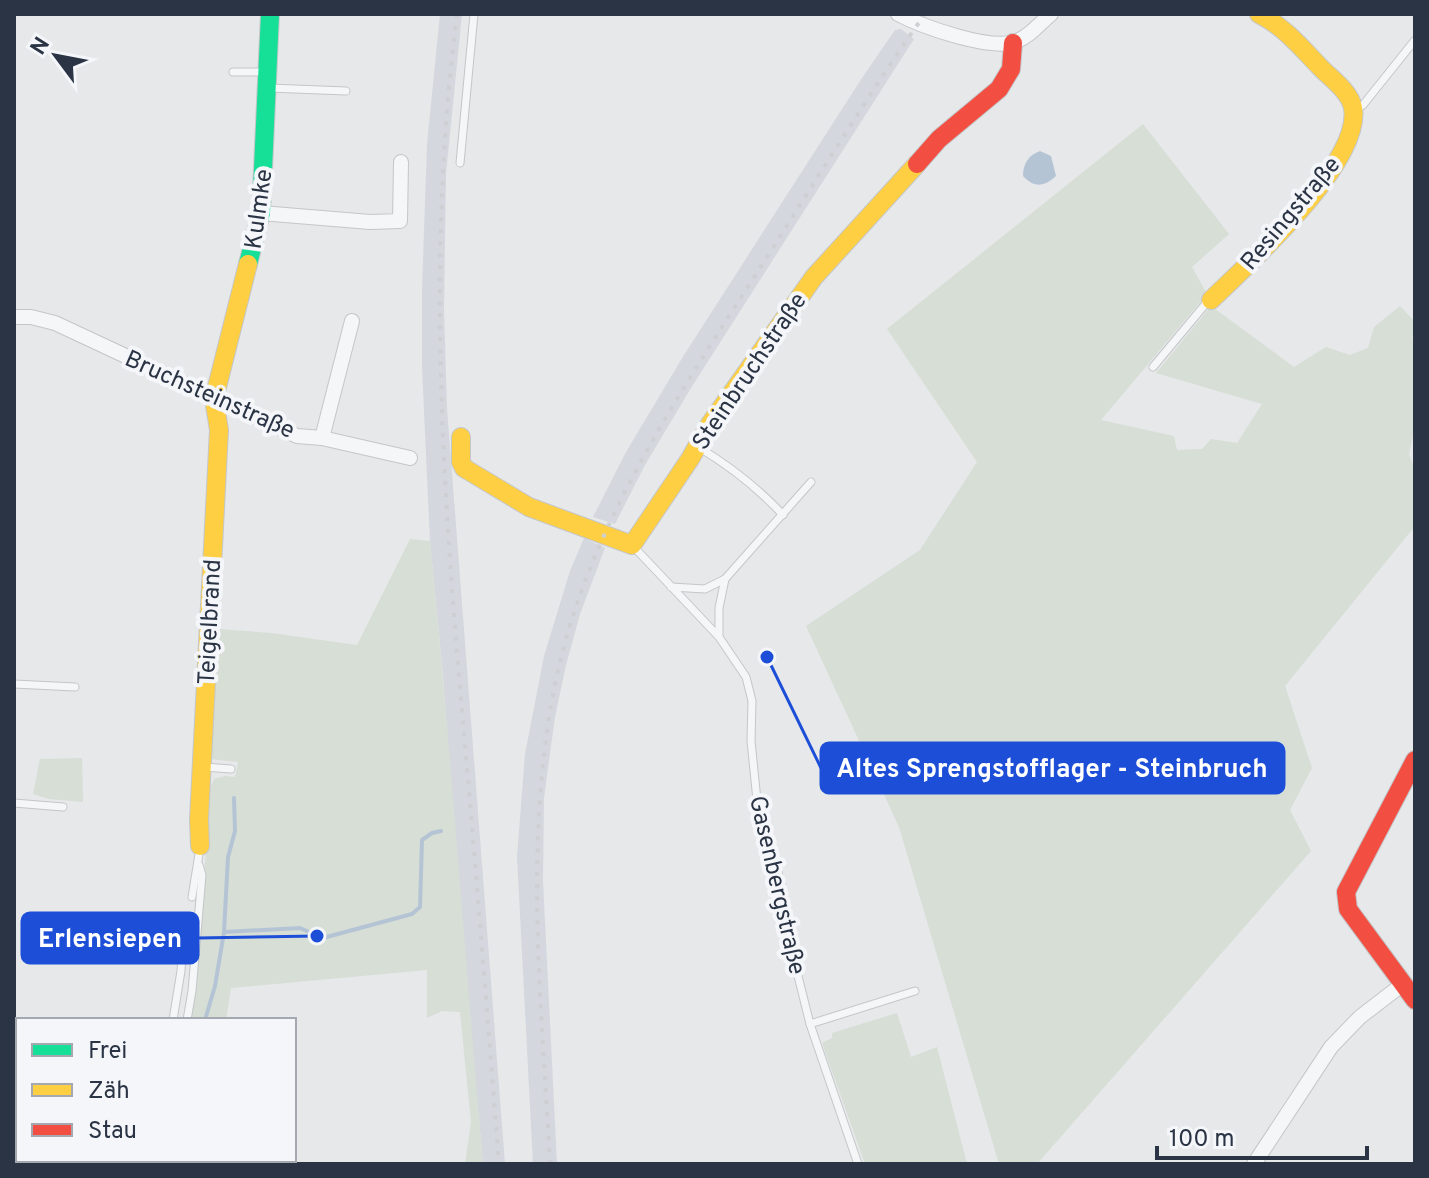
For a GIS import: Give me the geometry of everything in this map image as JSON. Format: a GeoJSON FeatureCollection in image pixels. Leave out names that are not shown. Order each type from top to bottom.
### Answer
{"type":"FeatureCollection","features":[{"type":"Feature","properties":{"kind":"street","name":"Kulmke"},"geometry":{"type":"LineString","coordinates":[[214,399],[261,213],[270,14]]}},
{"type":"Feature","properties":{"kind":"street"},"geometry":{"type":"LineString","coordinates":[[898,14],[935,31],[997,43],[1013,43],[1051,14]]}},
{"type":"Feature","properties":{"kind":"street"},"geometry":{"type":"LineString","coordinates":[[1259,14],[1288,33],[1351,103],[1354,111]]}},
{"type":"Feature","properties":{"kind":"street","name":"Steinbruchstraße"},"geometry":{"type":"LineString","coordinates":[[632,545],[696,446],[814,277],[939,139],[999,89],[1011,69],[1013,43]]}},
{"type":"Feature","properties":{"kind":"street","name":"Resingstraße"},"geometry":{"type":"LineString","coordinates":[[1211,300],[1265,248],[1319,185],[1349,139],[1354,111]]}},
{"type":"Feature","properties":{"kind":"street"},"geometry":{"type":"LineString","coordinates":[[261,213],[370,222],[400,221],[401,162]]}},
{"type":"Feature","properties":{"kind":"street","name":"Bruchsteinstraße"},"geometry":{"type":"LineString","coordinates":[[14,317],[31,317],[55,323],[297,436],[322,438],[410,458]]}},
{"type":"Feature","properties":{"kind":"street"},"geometry":{"type":"LineString","coordinates":[[322,438],[352,321]]}},
{"type":"Feature","properties":{"kind":"street","name":"Teigelbrand"},"geometry":{"type":"LineString","coordinates":[[200,856],[219,430],[214,399]]}},
{"type":"Feature","properties":{"kind":"street"},"geometry":{"type":"LineString","coordinates":[[461,437],[461,462],[464,468],[529,507],[632,545]]}},
{"type":"Feature","properties":{"kind":"street"},"geometry":{"type":"LineString","coordinates":[[1415,760],[1346,892],[1348,909],[1415,1000]]}},
{"type":"Feature","properties":{"kind":"street"},"geometry":{"type":"LineString","coordinates":[[1254,1164],[1331,1047],[1360,1017],[1403,984]]}},
{"type":"Feature","properties":{"kind":"lane"},"geometry":{"type":"LineString","coordinates":[[460,163],[474,14]]}},
{"type":"Feature","properties":{"kind":"lane"},"geometry":{"type":"LineString","coordinates":[[1354,111],[1363,105],[1415,40]]}},
{"type":"Feature","properties":{"kind":"lane"},"geometry":{"type":"LineString","coordinates":[[233,72],[346,91]]}},
{"type":"Feature","properties":{"kind":"lane"},"geometry":{"type":"LineString","coordinates":[[1153,367],[1211,300]]}},
{"type":"Feature","properties":{"kind":"lane"},"geometry":{"type":"LineString","coordinates":[[696,446],[742,477],[783,515]]}},
{"type":"Feature","properties":{"kind":"lane"},"geometry":{"type":"LineString","coordinates":[[671,587],[705,589],[725,579],[811,482]]}},
{"type":"Feature","properties":{"kind":"lane","name":"Gasenbergstraße"},"geometry":{"type":"LineString","coordinates":[[632,545],[719,637],[746,677],[752,701],[751,741],[759,820],[775,859],[810,1024],[858,1164]]}},
{"type":"Feature","properties":{"kind":"lane"},"geometry":{"type":"LineString","coordinates":[[719,637],[719,608],[725,579]]}},
{"type":"Feature","properties":{"kind":"lane"},"geometry":{"type":"LineString","coordinates":[[14,684],[75,687]]}},
{"type":"Feature","properties":{"kind":"lane"},"geometry":{"type":"LineString","coordinates":[[202,767],[231,769]]}},
{"type":"Feature","properties":{"kind":"lane"},"geometry":{"type":"LineString","coordinates":[[14,803],[63,807]]}},
{"type":"Feature","properties":{"kind":"lane"},"geometry":{"type":"LineString","coordinates":[[192,897],[200,856]]}},
{"type":"Feature","properties":{"kind":"lane"},"geometry":{"type":"LineString","coordinates":[[187,1018],[202,875],[200,856]]}},
{"type":"Feature","properties":{"kind":"lane"},"geometry":{"type":"LineString","coordinates":[[173,1018],[184,925]]}},
{"type":"Feature","properties":{"kind":"lane"},"geometry":{"type":"LineString","coordinates":[[810,1024],[915,991]]}},
{"type":"Feature","properties":{"kind":"lane"},"geometry":{"type":"LineString","coordinates":[[14,1096],[14,1164]]}},
{"type":"Feature","properties":{"kind":"shaded area"},"geometry":{"type":"Polygon","coordinates":[[[440,14],[462,14],[446,174],[444,309],[447,408],[505,1164],[483,1164],[430,541],[422,367],[422,290],[427,144],[440,14]]]}},
{"type":"Feature","properties":{"kind":"shaded area"},"geometry":{"type":"Polygon","coordinates":[[[901,29],[914,39],[691,388],[645,465],[615,524],[593,517],[626,452],[684,355],[862,78],[895,30],[901,29]]]}},
{"type":"Feature","properties":{"kind":"shaded area"},"geometry":{"type":"Polygon","coordinates":[[[1143,124],[1229,234],[1192,267],[1207,294],[1101,420],[1174,436],[1177,450],[1202,449],[1211,439],[1237,443],[1262,404],[1156,373],[1211,306],[1294,367],[1326,347],[1350,355],[1368,348],[1374,327],[1400,306],[1415,322],[1412,337],[1415,344],[1415,425],[1409,455],[1415,469],[1415,526],[1285,686],[1312,768],[1290,810],[1311,851],[1037,1164],[999,1164],[899,827],[806,626],[920,550],[977,462],[887,329],[1143,124]]]}},
{"type":"Feature","properties":{"kind":"shaded area"},"geometry":{"type":"Polygon","coordinates":[[[584,538],[605,548],[580,614],[566,665],[544,798],[543,881],[557,1164],[533,1164],[517,857],[525,754],[544,656],[570,571],[584,538]]]}},
{"type":"Feature","properties":{"kind":"shaded area"},"geometry":{"type":"Polygon","coordinates":[[[410,539],[430,541],[483,1164],[465,1164],[471,1122],[460,1012],[442,1011],[427,1018],[427,970],[231,988],[226,1018],[189,1018],[197,985],[210,788],[214,779],[235,777],[238,762],[210,759],[218,629],[357,645],[410,539]]]}},
{"type":"Feature","properties":{"kind":"shaded area"},"geometry":{"type":"Polygon","coordinates":[[[82,758],[83,802],[49,799],[33,794],[40,759],[82,758]]]}},
{"type":"Feature","properties":{"kind":"shaded area"},"geometry":{"type":"Polygon","coordinates":[[[897,1013],[911,1057],[937,1047],[967,1164],[865,1164],[822,1043],[832,1038],[832,1033],[897,1013]]]}},
{"type":"Feature","properties":{"kind":"water"},"geometry":{"type":"Polygon","coordinates":[[[1040,151],[1051,156],[1056,176],[1039,185],[1023,176],[1027,160],[1040,151]]]}},
{"type":"Feature","properties":{"kind":"waterway"},"geometry":{"type":"LineString","coordinates":[[224,932],[228,857],[235,831],[234,798]]}},
{"type":"Feature","properties":{"kind":"waterway"},"geometry":{"type":"LineString","coordinates":[[206,1018],[215,986],[224,932],[300,928],[323,938],[412,914],[420,907],[422,840],[441,831]]}},
{"type":"Feature","properties":{"kind":"railway"},"geometry":{"type":"LineString","coordinates":[[457,14],[447,110],[442,206],[442,396],[452,587],[499,1164]]}},
{"type":"Feature","properties":{"kind":"railway"},"geometry":{"type":"LineString","coordinates":[[550,1164],[538,935],[539,820],[551,706],[565,644],[584,584],[608,527],[666,416],[844,135],[925,14]]}},
{"type":"Feature","properties":{"kind":"traffic: fast"},"geometry":{"type":"LineString","coordinates":[[248,264],[261,213],[270,14]]}},
{"type":"Feature","properties":{"kind":"traffic: slow"},"geometry":{"type":"LineString","coordinates":[[1211,300],[1299,211],[1340,156],[1351,131],[1353,108],[1344,90],[1291,37],[1259,14]]}},
{"type":"Feature","properties":{"kind":"traffic: slow"},"geometry":{"type":"LineString","coordinates":[[461,437],[461,462],[464,468],[529,507],[632,545],[710,424],[814,277],[917,164]]}},
{"type":"Feature","properties":{"kind":"traffic: slow"},"geometry":{"type":"LineString","coordinates":[[200,846],[219,430],[214,399],[248,264]]}},
{"type":"Feature","properties":{"kind":"traffic: jam"},"geometry":{"type":"LineString","coordinates":[[917,164],[939,139],[999,89],[1011,69],[1013,43]]}},
{"type":"Feature","properties":{"kind":"traffic: jam"},"geometry":{"type":"LineString","coordinates":[[1415,760],[1346,892],[1348,909],[1415,1000]]}},
{"type":"Feature","properties":{"kind":"place","name":"Altes Sprengstofflager - Steinbruch"},"geometry":{"type":"Point","coordinates":[767,657]}},
{"type":"Feature","properties":{"kind":"place","name":"Erlensiepen"},"geometry":{"type":"Point","coordinates":[317,936]}}]}
